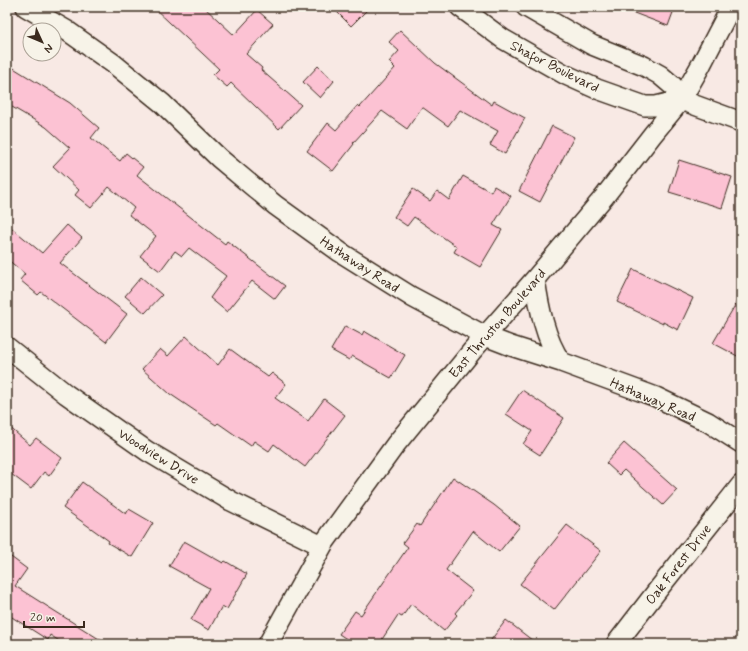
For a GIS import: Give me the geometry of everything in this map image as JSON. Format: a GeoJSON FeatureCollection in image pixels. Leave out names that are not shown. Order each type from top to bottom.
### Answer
{"type":"FeatureCollection","features":[{"type":"Feature","properties":{"kind":"street","name":"Hathaway Road"},"geometry":{"type":"LineString","coordinates":[[26,7],[66,30],[114,64],[162,103],[219,158],[274,205],[340,252],[412,297],[485,336],[656,397],[708,422],[741,443]]}},
{"type":"Feature","properties":{"kind":"street","name":"Shafor Boulevard"},"geometry":{"type":"LineString","coordinates":[[460,7],[503,39],[566,75],[597,89],[644,106],[656,106],[681,100]]}},
{"type":"Feature","properties":{"kind":"street"},"geometry":{"type":"LineString","coordinates":[[526,7],[592,45],[644,66],[660,75],[673,86],[681,100],[741,122]]}},
{"type":"Feature","properties":{"kind":"street","name":"East Thruston Boulevard"},"geometry":{"type":"LineString","coordinates":[[268,644],[322,546],[396,444],[485,336],[604,197],[681,100],[701,65],[730,7]]}},
{"type":"Feature","properties":{"kind":"street"},"geometry":{"type":"LineString","coordinates":[[535,279],[537,297],[545,326],[556,354],[561,362]]}},
{"type":"Feature","properties":{"kind":"street","name":"Woodview Drive"},"geometry":{"type":"LineString","coordinates":[[7,347],[66,394],[147,451],[231,501],[322,546]]}},
{"type":"Feature","properties":{"kind":"street","name":"Oak Forest Drive"},"geometry":{"type":"LineString","coordinates":[[616,644],[741,485]]}},
{"type":"Feature","properties":{"kind":"building"},"geometry":{"type":"Polygon","coordinates":[[[153,7],[204,7],[234,35],[257,10],[273,24],[246,54],[262,68],[261,70],[301,105],[279,129],[231,83],[227,87],[213,75],[219,69],[153,7]]]}},
{"type":"Feature","properties":{"kind":"building"},"geometry":{"type":"Polygon","coordinates":[[[332,7],[370,7],[351,26],[332,7]]]}},
{"type":"Feature","properties":{"kind":"building"},"geometry":{"type":"Polygon","coordinates":[[[675,7],[668,26],[621,8],[675,7]]]}},
{"type":"Feature","properties":{"kind":"building"},"geometry":{"type":"Polygon","coordinates":[[[400,30],[435,63],[492,105],[494,101],[525,118],[505,154],[490,145],[498,131],[460,110],[448,126],[422,107],[407,129],[382,111],[353,143],[354,144],[333,171],[307,151],[328,123],[336,130],[358,105],[360,107],[395,68],[389,62],[399,51],[389,42],[400,30]]]}},
{"type":"Feature","properties":{"kind":"building"},"geometry":{"type":"Polygon","coordinates":[[[7,64],[70,103],[99,128],[91,138],[120,161],[126,153],[143,167],[137,175],[225,244],[227,241],[285,286],[275,299],[252,281],[227,312],[210,298],[226,276],[189,248],[182,256],[175,251],[160,271],[140,256],[156,236],[129,215],[134,208],[109,187],[91,208],[75,195],[79,190],[53,166],[70,148],[46,127],[7,104],[7,64]]]}},
{"type":"Feature","properties":{"kind":"building"},"geometry":{"type":"Polygon","coordinates":[[[318,66],[334,81],[320,98],[303,82],[318,66]]]}},
{"type":"Feature","properties":{"kind":"building"},"geometry":{"type":"Polygon","coordinates":[[[552,126],[574,137],[540,202],[519,191],[552,126]]]}},
{"type":"Feature","properties":{"kind":"building"},"geometry":{"type":"Polygon","coordinates":[[[679,160],[732,177],[722,208],[669,192],[679,160]]]}},
{"type":"Feature","properties":{"kind":"building"},"geometry":{"type":"Polygon","coordinates":[[[463,176],[491,192],[494,186],[511,196],[493,225],[502,230],[480,267],[454,252],[457,247],[414,217],[407,226],[394,217],[413,189],[430,201],[437,191],[449,200],[463,176]]]}},
{"type":"Feature","properties":{"kind":"building"},"geometry":{"type":"Polygon","coordinates":[[[7,224],[42,253],[67,225],[82,238],[60,263],[127,314],[106,342],[41,292],[38,295],[20,280],[25,274],[7,259],[7,224]]]}},
{"type":"Feature","properties":{"kind":"building"},"geometry":{"type":"Polygon","coordinates":[[[633,269],[693,298],[678,330],[617,302],[633,269]]]}},
{"type":"Feature","properties":{"kind":"building"},"geometry":{"type":"Polygon","coordinates":[[[141,277],[162,295],[145,313],[125,296],[141,277]]]}},
{"type":"Feature","properties":{"kind":"building"},"geometry":{"type":"Polygon","coordinates":[[[741,295],[741,358],[713,343],[741,295]]]}},
{"type":"Feature","properties":{"kind":"building"},"geometry":{"type":"Polygon","coordinates":[[[345,326],[362,335],[364,331],[405,355],[391,378],[352,356],[349,360],[331,350],[345,326]]]}},
{"type":"Feature","properties":{"kind":"building"},"geometry":{"type":"Polygon","coordinates":[[[186,336],[218,365],[230,349],[268,377],[272,373],[286,384],[275,398],[308,421],[324,399],[345,415],[305,467],[274,444],[269,451],[254,441],[251,446],[218,423],[216,425],[170,394],[142,369],[160,349],[168,356],[186,336]]]}},
{"type":"Feature","properties":{"kind":"building"},"geometry":{"type":"Polygon","coordinates":[[[522,390],[564,418],[540,455],[523,444],[532,431],[506,414],[522,390]]]}},
{"type":"Feature","properties":{"kind":"building"},"geometry":{"type":"Polygon","coordinates":[[[7,425],[30,445],[36,438],[62,458],[49,476],[44,472],[31,489],[7,471],[7,425]]]}},
{"type":"Feature","properties":{"kind":"building"},"geometry":{"type":"Polygon","coordinates":[[[624,443],[677,490],[663,505],[624,470],[619,475],[606,463],[624,443]]]}},
{"type":"Feature","properties":{"kind":"building"},"geometry":{"type":"Polygon","coordinates":[[[453,477],[494,505],[520,526],[499,552],[473,531],[446,570],[473,591],[455,613],[457,615],[444,631],[411,604],[402,617],[398,615],[379,644],[354,644],[339,634],[355,611],[361,615],[408,547],[403,543],[417,524],[420,526],[453,477]]]}},
{"type":"Feature","properties":{"kind":"building"},"geometry":{"type":"Polygon","coordinates":[[[82,482],[126,514],[129,509],[153,523],[132,557],[108,543],[109,541],[63,508],[82,482]]]}},
{"type":"Feature","properties":{"kind":"building"},"geometry":{"type":"Polygon","coordinates":[[[567,525],[601,551],[554,610],[520,584],[567,525]]]}},
{"type":"Feature","properties":{"kind":"building"},"geometry":{"type":"Polygon","coordinates":[[[184,541],[223,563],[225,561],[247,574],[227,609],[222,606],[209,630],[191,620],[209,588],[169,566],[184,541]]]}},
{"type":"Feature","properties":{"kind":"building"},"geometry":{"type":"Polygon","coordinates":[[[7,554],[27,569],[15,586],[107,644],[64,644],[50,635],[48,640],[7,614],[7,554]]]}},
{"type":"Feature","properties":{"kind":"building"},"geometry":{"type":"Polygon","coordinates":[[[506,620],[537,644],[488,644],[506,620]]]}}]}
